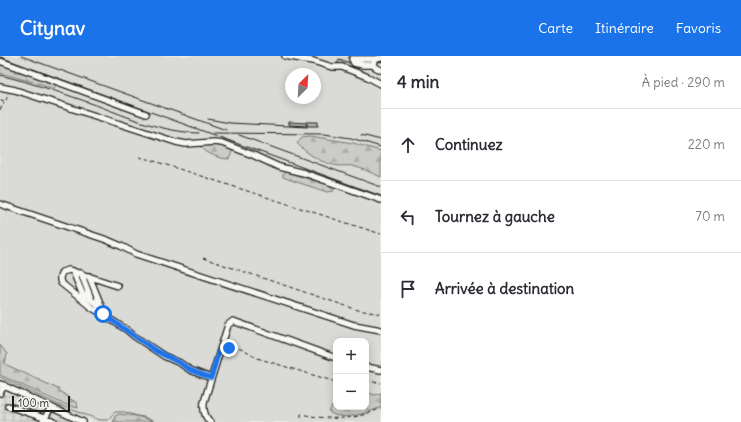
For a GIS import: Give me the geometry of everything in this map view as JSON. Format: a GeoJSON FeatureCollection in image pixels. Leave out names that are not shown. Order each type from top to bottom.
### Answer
{"type":"FeatureCollection","features":[{"type":"Feature","properties":{"kind":"street"},"geometry":{"type":"LineString","coordinates":[[285,56],[318,62],[332,67],[342,67],[368,77],[381,84]]}},
{"type":"Feature","properties":{"kind":"street"},"geometry":{"type":"LineString","coordinates":[[0,61],[146,114]]}},
{"type":"Feature","properties":{"kind":"street"},"geometry":{"type":"LineString","coordinates":[[377,61],[375,67],[381,70]]}},
{"type":"Feature","properties":{"kind":"street"},"geometry":{"type":"LineString","coordinates":[[0,87],[9,88],[176,142],[186,144],[214,142],[222,143],[282,168],[304,173],[381,200]]}},
{"type":"Feature","properties":{"kind":"street"},"geometry":{"type":"LineString","coordinates":[[0,204],[107,240],[136,254],[354,325],[381,330]]}},
{"type":"Feature","properties":{"kind":"street"},"geometry":{"type":"LineString","coordinates":[[118,286],[81,273],[65,270],[62,272],[60,280],[61,283],[91,307],[156,351],[180,363],[190,370],[211,378]]}},
{"type":"Feature","properties":{"kind":"street"},"geometry":{"type":"LineString","coordinates":[[74,271],[82,293],[101,307]]}},
{"type":"Feature","properties":{"kind":"street"},"geometry":{"type":"LineString","coordinates":[[81,273],[92,301]]}},
{"type":"Feature","properties":{"kind":"street"},"geometry":{"type":"LineString","coordinates":[[89,276],[103,314]]}},
{"type":"Feature","properties":{"kind":"street"},"geometry":{"type":"LineString","coordinates":[[210,422],[205,417],[203,407],[228,325],[233,321],[333,357]]}},
{"type":"Feature","properties":{"kind":"street"},"geometry":{"type":"LineString","coordinates":[[369,368],[381,370]]}},
{"type":"Feature","properties":{"kind":"street"},"geometry":{"type":"LineString","coordinates":[[0,393],[2,384],[83,422]]}},
{"type":"Feature","properties":{"kind":"street"},"geometry":{"type":"LineString","coordinates":[[8,406],[44,420],[54,422]]}},
{"type":"Feature","properties":{"kind":"street"},"geometry":{"type":"LineString","coordinates":[[44,420],[51,407]]}},
{"type":"Feature","properties":{"kind":"path"},"geometry":{"type":"LineString","coordinates":[[0,110],[4,101],[6,101],[9,88]]}},
{"type":"Feature","properties":{"kind":"path"},"geometry":{"type":"LineString","coordinates":[[0,100],[4,101]]}},
{"type":"Feature","properties":{"kind":"path"},"geometry":{"type":"LineString","coordinates":[[139,157],[381,234]]}},
{"type":"Feature","properties":{"kind":"path"},"geometry":{"type":"LineString","coordinates":[[203,258],[358,310],[381,314]]}},
{"type":"Feature","properties":{"kind":"path"},"geometry":{"type":"LineString","coordinates":[[219,351],[229,348],[241,349],[258,358],[333,381]]}},
{"type":"Feature","properties":{"kind":"path"},"geometry":{"type":"LineString","coordinates":[[369,381],[381,382]]}},
{"type":"Feature","properties":{"kind":"path"},"geometry":{"type":"LineString","coordinates":[[300,417],[301,414],[327,419],[346,419],[364,415],[381,408]]}},
{"type":"Feature","properties":{"kind":"shaded area"},"geometry":{"type":"Polygon","coordinates":[[[0,56],[381,56],[381,422],[147,422],[119,416],[110,422],[96,422],[52,405],[0,381],[0,56]]]}},
{"type":"Feature","properties":{"kind":"shaded area"},"geometry":{"type":"Polygon","coordinates":[[[0,389],[72,422],[0,422],[0,389]]]}},
{"type":"Feature","properties":{"kind":"green space"},"geometry":{"type":"Polygon","coordinates":[[[0,64],[18,72],[54,82],[56,85],[53,89],[44,85],[0,73],[0,64]]]}},
{"type":"Feature","properties":{"kind":"green space"},"geometry":{"type":"Polygon","coordinates":[[[310,136],[353,143],[381,151],[381,177],[356,167],[328,164],[316,158],[305,151],[297,143],[302,137],[310,136]]]}},
{"type":"Feature","properties":{"kind":"green space"},"geometry":{"type":"Polygon","coordinates":[[[213,142],[231,149],[232,152],[229,159],[214,156],[201,147],[213,142]]]}},
{"type":"Feature","properties":{"kind":"green space"},"geometry":{"type":"Polygon","coordinates":[[[285,172],[328,184],[334,191],[327,192],[288,179],[283,177],[285,172]]]}},
{"type":"Feature","properties":{"kind":"green space"},"geometry":{"type":"Polygon","coordinates":[[[0,345],[7,354],[5,364],[58,389],[77,403],[78,408],[63,404],[0,375],[0,345]]]}},
{"type":"Feature","properties":{"kind":"green space"},"geometry":{"type":"Polygon","coordinates":[[[369,393],[375,395],[381,393],[381,407],[355,416],[334,415],[329,412],[333,405],[333,410],[369,410],[369,393]]]}},
{"type":"Feature","properties":{"kind":"green space"},"geometry":{"type":"Polygon","coordinates":[[[119,414],[144,417],[152,422],[113,422],[115,416],[119,414]]]}},
{"type":"Feature","properties":{"kind":"building"},"geometry":{"type":"Polygon","coordinates":[[[339,59],[359,66],[357,71],[337,64],[339,59]]]}},
{"type":"Feature","properties":{"kind":"building"},"geometry":{"type":"Polygon","coordinates":[[[289,122],[307,123],[307,126],[289,125],[289,122]]]}},
{"type":"Feature","properties":{"kind":"building"},"geometry":{"type":"Polygon","coordinates":[[[307,122],[318,122],[318,126],[307,126],[307,122]]]}},
{"type":"Feature","properties":{"kind":"waterway"},"geometry":{"type":"LineString","coordinates":[[0,377],[59,405],[100,420],[107,420],[115,412],[125,412],[155,422]]}},
{"type":"Feature","properties":{"kind":"railway"},"geometry":{"type":"LineString","coordinates":[[21,56],[226,130]]}},
{"type":"Feature","properties":{"kind":"railway"},"geometry":{"type":"LineString","coordinates":[[0,57],[381,196]]}},
{"type":"Feature","properties":{"kind":"railway"},"geometry":{"type":"LineString","coordinates":[[0,75],[61,93],[147,124],[172,130],[199,133]]}},
{"type":"Feature","properties":{"kind":"railway"},"geometry":{"type":"LineString","coordinates":[[208,119],[230,123],[307,127]]}},
{"type":"Feature","properties":{"kind":"railway"},"geometry":{"type":"LineString","coordinates":[[213,133],[324,134],[351,138],[381,147]]}},
{"type":"Feature","properties":{"kind":"railway"},"geometry":{"type":"LineString","coordinates":[[239,135],[381,187]]}},
{"type":"Feature","properties":{"kind":"railway"},"geometry":{"type":"LineString","coordinates":[[361,135],[381,140]]}},
{"type":"Feature","properties":{"kind":"route"},"geometry":{"type":"LineString","coordinates":[[103,314],[164,356],[180,363],[190,370],[211,378],[219,351],[229,348]]}}]}
